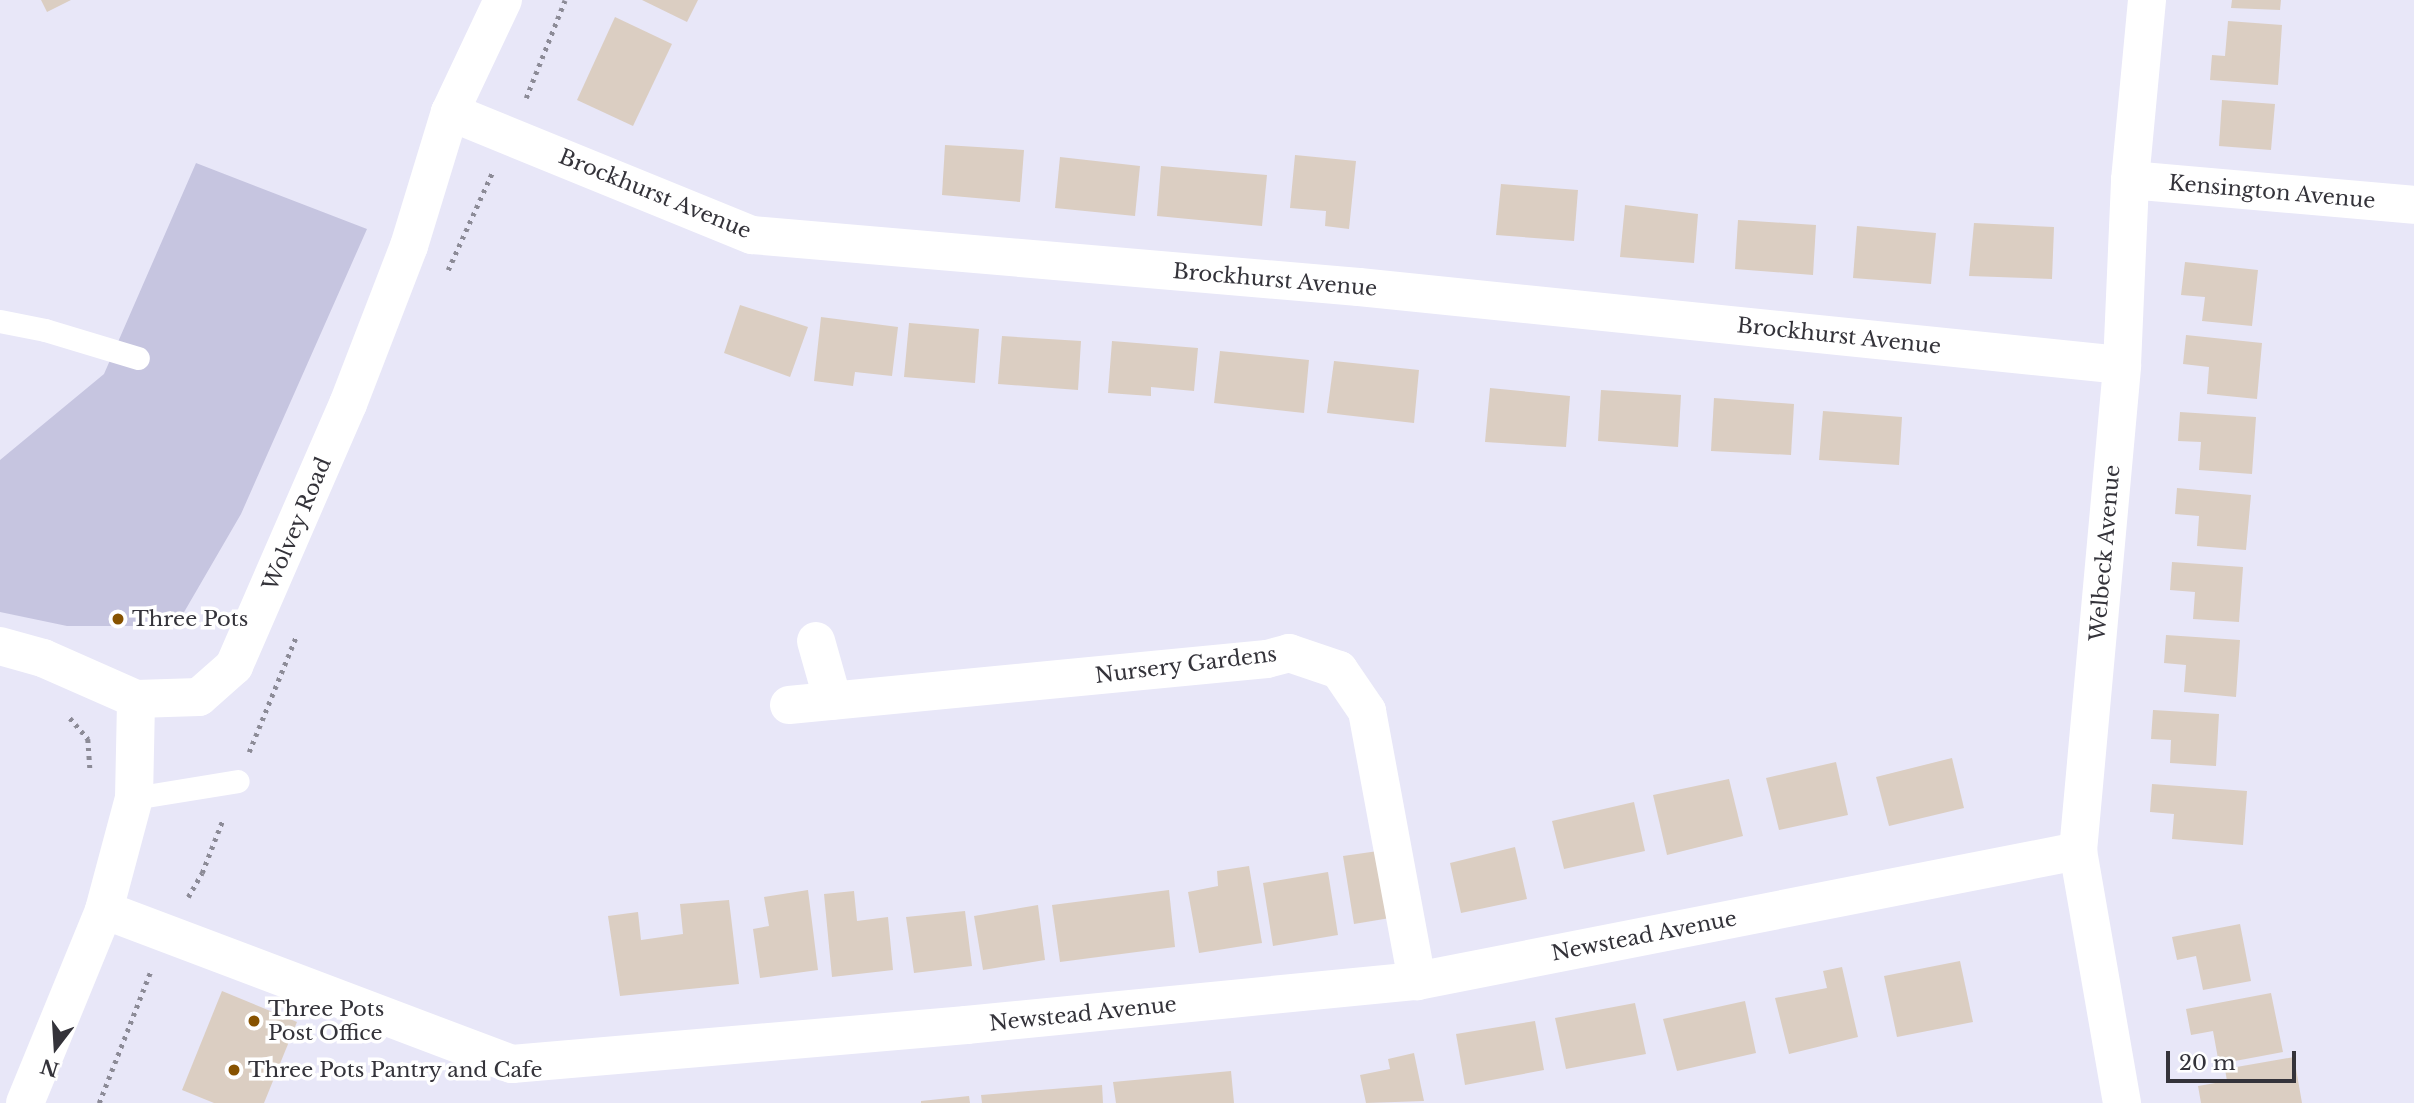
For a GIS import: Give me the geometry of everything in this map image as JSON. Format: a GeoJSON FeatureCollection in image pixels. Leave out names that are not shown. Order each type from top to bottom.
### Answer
{"type":"FeatureCollection","features":[{"type":"Feature","properties":{"kind":"street","name":"Wolvey Road"},"geometry":{"type":"LineString","coordinates":[[136,699],[200,697],[234,666],[348,404],[409,246],[450,112],[503,0]]}},
{"type":"Feature","properties":{"kind":"street","name":"Welbeck Avenue"},"geometry":{"type":"LineString","coordinates":[[2122,1103],[2078,851],[2122,365],[2130,180],[2147,0]]}},
{"type":"Feature","properties":{"kind":"street","name":"Brockhurst Avenue"},"geometry":{"type":"LineString","coordinates":[[450,112],[752,235],[1359,287],[2122,365]]}},
{"type":"Feature","properties":{"kind":"street","name":"Kensington Avenue"},"geometry":{"type":"LineString","coordinates":[[2130,180],[2414,205]]}},
{"type":"Feature","properties":{"kind":"street"},"geometry":{"type":"LineString","coordinates":[[816,641],[833,701]]}},
{"type":"Feature","properties":{"kind":"street"},"geometry":{"type":"LineString","coordinates":[[0,646],[43,658],[136,699],[135,798],[104,910],[25,1103]]}},
{"type":"Feature","properties":{"kind":"street","name":"Nursery Gardens"},"geometry":{"type":"LineString","coordinates":[[789,705],[1267,659],[1289,653],[1339,670],[1367,711],[1417,981]]}},
{"type":"Feature","properties":{"kind":"street","name":"Newstead Avenue"},"geometry":{"type":"LineString","coordinates":[[104,910],[512,1064],[980,1024],[1417,981],[2078,851]]}},
{"type":"Feature","properties":{"kind":"lane"},"geometry":{"type":"LineString","coordinates":[[0,321],[45,330],[138,358]]}},
{"type":"Feature","properties":{"kind":"lane"},"geometry":{"type":"LineString","coordinates":[[135,798],[238,781]]}},
{"type":"Feature","properties":{"kind":"path"},"geometry":{"type":"LineString","coordinates":[[64,710],[88,739],[91,792],[135,798]]}},
{"type":"Feature","properties":{"kind":"path"},"geometry":{"type":"LineString","coordinates":[[99,1103],[165,935]]}},
{"type":"Feature","properties":{"kind":"shaded area"},"geometry":{"type":"Polygon","coordinates":[[[196,163],[367,229],[241,514],[176,626],[67,626],[0,612],[0,460],[104,374],[196,163]]]}},
{"type":"Feature","properties":{"kind":"building"},"geometry":{"type":"Polygon","coordinates":[[[41,0],[71,0],[47,12],[41,0]]]}},
{"type":"Feature","properties":{"kind":"building"},"geometry":{"type":"Polygon","coordinates":[[[642,0],[698,0],[687,22],[642,0]]]}},
{"type":"Feature","properties":{"kind":"building"},"geometry":{"type":"Polygon","coordinates":[[[2232,0],[2281,0],[2280,10],[2231,8],[2232,0]]]}},
{"type":"Feature","properties":{"kind":"building"},"geometry":{"type":"Polygon","coordinates":[[[615,17],[672,44],[633,126],[577,100],[615,17]]]}},
{"type":"Feature","properties":{"kind":"building"},"geometry":{"type":"Polygon","coordinates":[[[2228,21],[2282,25],[2278,85],[2210,80],[2212,55],[2225,56],[2228,21]]]}},
{"type":"Feature","properties":{"kind":"building"},"geometry":{"type":"Polygon","coordinates":[[[2222,100],[2275,104],[2271,150],[2219,146],[2222,100]]]}},
{"type":"Feature","properties":{"kind":"building"},"geometry":{"type":"Polygon","coordinates":[[[945,145],[1024,150],[1020,202],[942,195],[945,145]]]}},
{"type":"Feature","properties":{"kind":"building"},"geometry":{"type":"Polygon","coordinates":[[[1295,155],[1356,161],[1349,229],[1325,226],[1326,211],[1290,208],[1295,155]]]}},
{"type":"Feature","properties":{"kind":"building"},"geometry":{"type":"Polygon","coordinates":[[[1060,157],[1140,166],[1135,216],[1055,208],[1060,157]]]}},
{"type":"Feature","properties":{"kind":"building"},"geometry":{"type":"Polygon","coordinates":[[[1161,166],[1267,175],[1262,226],[1157,216],[1161,166]]]}},
{"type":"Feature","properties":{"kind":"building"},"geometry":{"type":"Polygon","coordinates":[[[1501,184],[1578,190],[1574,241],[1496,235],[1501,184]]]}},
{"type":"Feature","properties":{"kind":"building"},"geometry":{"type":"Polygon","coordinates":[[[1625,205],[1698,214],[1694,263],[1620,257],[1625,205]]]}},
{"type":"Feature","properties":{"kind":"building"},"geometry":{"type":"Polygon","coordinates":[[[1738,220],[1816,225],[1813,275],[1735,269],[1738,220]]]}},
{"type":"Feature","properties":{"kind":"building"},"geometry":{"type":"Polygon","coordinates":[[[1974,223],[2054,227],[2052,279],[1969,276],[1974,223]]]}},
{"type":"Feature","properties":{"kind":"building"},"geometry":{"type":"Polygon","coordinates":[[[1857,226],[1936,233],[1931,284],[1853,278],[1857,226]]]}},
{"type":"Feature","properties":{"kind":"building"},"geometry":{"type":"Polygon","coordinates":[[[2185,262],[2258,270],[2252,326],[2202,321],[2205,297],[2181,295],[2185,262]]]}},
{"type":"Feature","properties":{"kind":"building"},"geometry":{"type":"Polygon","coordinates":[[[740,305],[808,327],[790,377],[724,353],[740,305]]]}},
{"type":"Feature","properties":{"kind":"building"},"geometry":{"type":"Polygon","coordinates":[[[821,317],[898,327],[892,376],[855,372],[853,386],[814,381],[821,317]]]}},
{"type":"Feature","properties":{"kind":"building"},"geometry":{"type":"Polygon","coordinates":[[[909,323],[979,329],[975,383],[904,377],[909,323]]]}},
{"type":"Feature","properties":{"kind":"building"},"geometry":{"type":"Polygon","coordinates":[[[2186,335],[2262,343],[2257,399],[2207,394],[2209,367],[2183,364],[2186,335]]]}},
{"type":"Feature","properties":{"kind":"building"},"geometry":{"type":"Polygon","coordinates":[[[1002,336],[1081,341],[1078,390],[998,384],[1002,336]]]}},
{"type":"Feature","properties":{"kind":"building"},"geometry":{"type":"Polygon","coordinates":[[[1112,341],[1198,348],[1194,391],[1151,387],[1151,396],[1108,393],[1112,341]]]}},
{"type":"Feature","properties":{"kind":"building"},"geometry":{"type":"Polygon","coordinates":[[[1220,351],[1309,360],[1304,413],[1214,403],[1220,351]]]}},
{"type":"Feature","properties":{"kind":"building"},"geometry":{"type":"Polygon","coordinates":[[[1334,361],[1419,370],[1414,423],[1327,413],[1334,361]]]}},
{"type":"Feature","properties":{"kind":"building"},"geometry":{"type":"Polygon","coordinates":[[[1490,388],[1570,396],[1566,447],[1485,442],[1490,388]]]}},
{"type":"Feature","properties":{"kind":"building"},"geometry":{"type":"Polygon","coordinates":[[[1601,390],[1681,395],[1678,447],[1598,441],[1601,390]]]}},
{"type":"Feature","properties":{"kind":"building"},"geometry":{"type":"Polygon","coordinates":[[[1714,398],[1794,404],[1791,455],[1711,451],[1714,398]]]}},
{"type":"Feature","properties":{"kind":"building"},"geometry":{"type":"Polygon","coordinates":[[[1823,411],[1902,417],[1899,465],[1819,460],[1823,411]]]}},
{"type":"Feature","properties":{"kind":"building"},"geometry":{"type":"Polygon","coordinates":[[[2180,412],[2256,417],[2252,474],[2199,470],[2201,442],[2178,441],[2180,412]]]}},
{"type":"Feature","properties":{"kind":"building"},"geometry":{"type":"Polygon","coordinates":[[[2177,488],[2251,495],[2246,550],[2197,546],[2199,516],[2175,514],[2177,488]]]}},
{"type":"Feature","properties":{"kind":"building"},"geometry":{"type":"Polygon","coordinates":[[[2172,562],[2243,567],[2239,622],[2193,619],[2195,592],[2170,590],[2172,562]]]}},
{"type":"Feature","properties":{"kind":"building"},"geometry":{"type":"Polygon","coordinates":[[[2166,635],[2240,640],[2236,697],[2184,692],[2186,665],[2164,663],[2166,635]]]}},
{"type":"Feature","properties":{"kind":"building"},"geometry":{"type":"Polygon","coordinates":[[[2153,710],[2219,714],[2216,766],[2170,763],[2171,740],[2151,739],[2153,710]]]}},
{"type":"Feature","properties":{"kind":"building"},"geometry":{"type":"Polygon","coordinates":[[[1952,758],[1964,808],[1889,826],[1876,777],[1952,758]]]}},
{"type":"Feature","properties":{"kind":"building"},"geometry":{"type":"Polygon","coordinates":[[[1836,762],[1848,815],[1779,830],[1766,778],[1836,762]]]}},
{"type":"Feature","properties":{"kind":"building"},"geometry":{"type":"Polygon","coordinates":[[[1729,779],[1743,836],[1667,855],[1653,795],[1729,779]]]}},
{"type":"Feature","properties":{"kind":"building"},"geometry":{"type":"Polygon","coordinates":[[[2152,784],[2247,791],[2243,845],[2172,839],[2174,814],[2150,812],[2152,784]]]}},
{"type":"Feature","properties":{"kind":"building"},"geometry":{"type":"Polygon","coordinates":[[[1634,802],[1645,851],[1564,869],[1552,821],[1634,802]]]}},
{"type":"Feature","properties":{"kind":"building"},"geometry":{"type":"Polygon","coordinates":[[[1515,847],[1527,899],[1461,913],[1450,863],[1515,847]]]}},
{"type":"Feature","properties":{"kind":"building"},"geometry":{"type":"Polygon","coordinates":[[[1378,851],[1390,918],[1354,924],[1343,856],[1378,851]]]}},
{"type":"Feature","properties":{"kind":"building"},"geometry":{"type":"Polygon","coordinates":[[[1249,866],[1262,943],[1199,953],[1188,892],[1218,886],[1217,871],[1249,866]]]}},
{"type":"Feature","properties":{"kind":"building"},"geometry":{"type":"Polygon","coordinates":[[[1328,872],[1338,935],[1273,946],[1263,883],[1328,872]]]}},
{"type":"Feature","properties":{"kind":"building"},"geometry":{"type":"Polygon","coordinates":[[[808,890],[818,970],[760,978],[753,929],[769,926],[764,897],[808,890]]]}},
{"type":"Feature","properties":{"kind":"building"},"geometry":{"type":"Polygon","coordinates":[[[1169,890],[1175,947],[1060,962],[1052,905],[1169,890]]]}},
{"type":"Feature","properties":{"kind":"building"},"geometry":{"type":"Polygon","coordinates":[[[854,891],[857,921],[888,917],[893,970],[832,977],[824,894],[854,891]]]}},
{"type":"Feature","properties":{"kind":"building"},"geometry":{"type":"Polygon","coordinates":[[[729,900],[739,984],[620,996],[608,916],[638,912],[641,940],[683,934],[680,904],[729,900]]]}},
{"type":"Feature","properties":{"kind":"building"},"geometry":{"type":"Polygon","coordinates":[[[1038,905],[1045,960],[983,970],[974,916],[1038,905]]]}},
{"type":"Feature","properties":{"kind":"building"},"geometry":{"type":"Polygon","coordinates":[[[965,911],[972,966],[914,973],[906,917],[965,911]]]}},
{"type":"Feature","properties":{"kind":"building"},"geometry":{"type":"Polygon","coordinates":[[[2240,924],[2251,981],[2203,990],[2196,956],[2177,960],[2172,937],[2240,924]]]}},
{"type":"Feature","properties":{"kind":"building"},"geometry":{"type":"Polygon","coordinates":[[[1960,961],[1973,1022],[1897,1037],[1884,976],[1960,961]]]}},
{"type":"Feature","properties":{"kind":"building"},"geometry":{"type":"Polygon","coordinates":[[[1842,967],[1858,1037],[1789,1054],[1775,998],[1827,988],[1823,971],[1842,967]]]}},
{"type":"Feature","properties":{"kind":"building","name":"Three Pots Pantry and Cafe"},"geometry":{"type":"Polygon","coordinates":[[[222,991],[297,1022],[264,1103],[214,1103],[182,1090],[222,991]]]}},
{"type":"Feature","properties":{"kind":"building"},"geometry":{"type":"Polygon","coordinates":[[[2271,993],[2283,1052],[2219,1064],[2213,1031],[2191,1035],[2186,1009],[2271,993]]]}},
{"type":"Feature","properties":{"kind":"building"},"geometry":{"type":"Polygon","coordinates":[[[1745,1001],[1756,1053],[1677,1071],[1663,1019],[1745,1001]]]}},
{"type":"Feature","properties":{"kind":"building"},"geometry":{"type":"Polygon","coordinates":[[[1635,1003],[1646,1054],[1566,1069],[1555,1018],[1635,1003]]]}},
{"type":"Feature","properties":{"kind":"building"},"geometry":{"type":"Polygon","coordinates":[[[1535,1021],[1544,1070],[1465,1085],[1456,1034],[1535,1021]]]}},
{"type":"Feature","properties":{"kind":"building"},"geometry":{"type":"Polygon","coordinates":[[[1414,1053],[1424,1101],[1366,1103],[1360,1075],[1390,1069],[1388,1059],[1414,1053]]]}},
{"type":"Feature","properties":{"kind":"building"},"geometry":{"type":"Polygon","coordinates":[[[2294,1057],[2302,1103],[2201,1103],[2198,1086],[2227,1081],[2225,1069],[2294,1057]]]}},
{"type":"Feature","properties":{"kind":"building"},"geometry":{"type":"Polygon","coordinates":[[[1231,1071],[1234,1103],[1116,1103],[1113,1082],[1231,1071]]]}},
{"type":"Feature","properties":{"kind":"building"},"geometry":{"type":"Polygon","coordinates":[[[1102,1085],[1103,1103],[982,1103],[981,1095],[1102,1085]]]}},
{"type":"Feature","properties":{"kind":"building"},"geometry":{"type":"Polygon","coordinates":[[[969,1096],[970,1103],[921,1103],[921,1101],[969,1096]]]}},
{"type":"Feature","properties":{"kind":"place","name":"Three Pots"},"geometry":{"type":"Point","coordinates":[118,619]}},
{"type":"Feature","properties":{"kind":"place","name":"Three Pots Post Office"},"geometry":{"type":"Point","coordinates":[254,1021]}},
{"type":"Feature","properties":{"kind":"place","name":"Three Pots Pantry and Cafe"},"geometry":{"type":"Point","coordinates":[234,1070]}}]}
